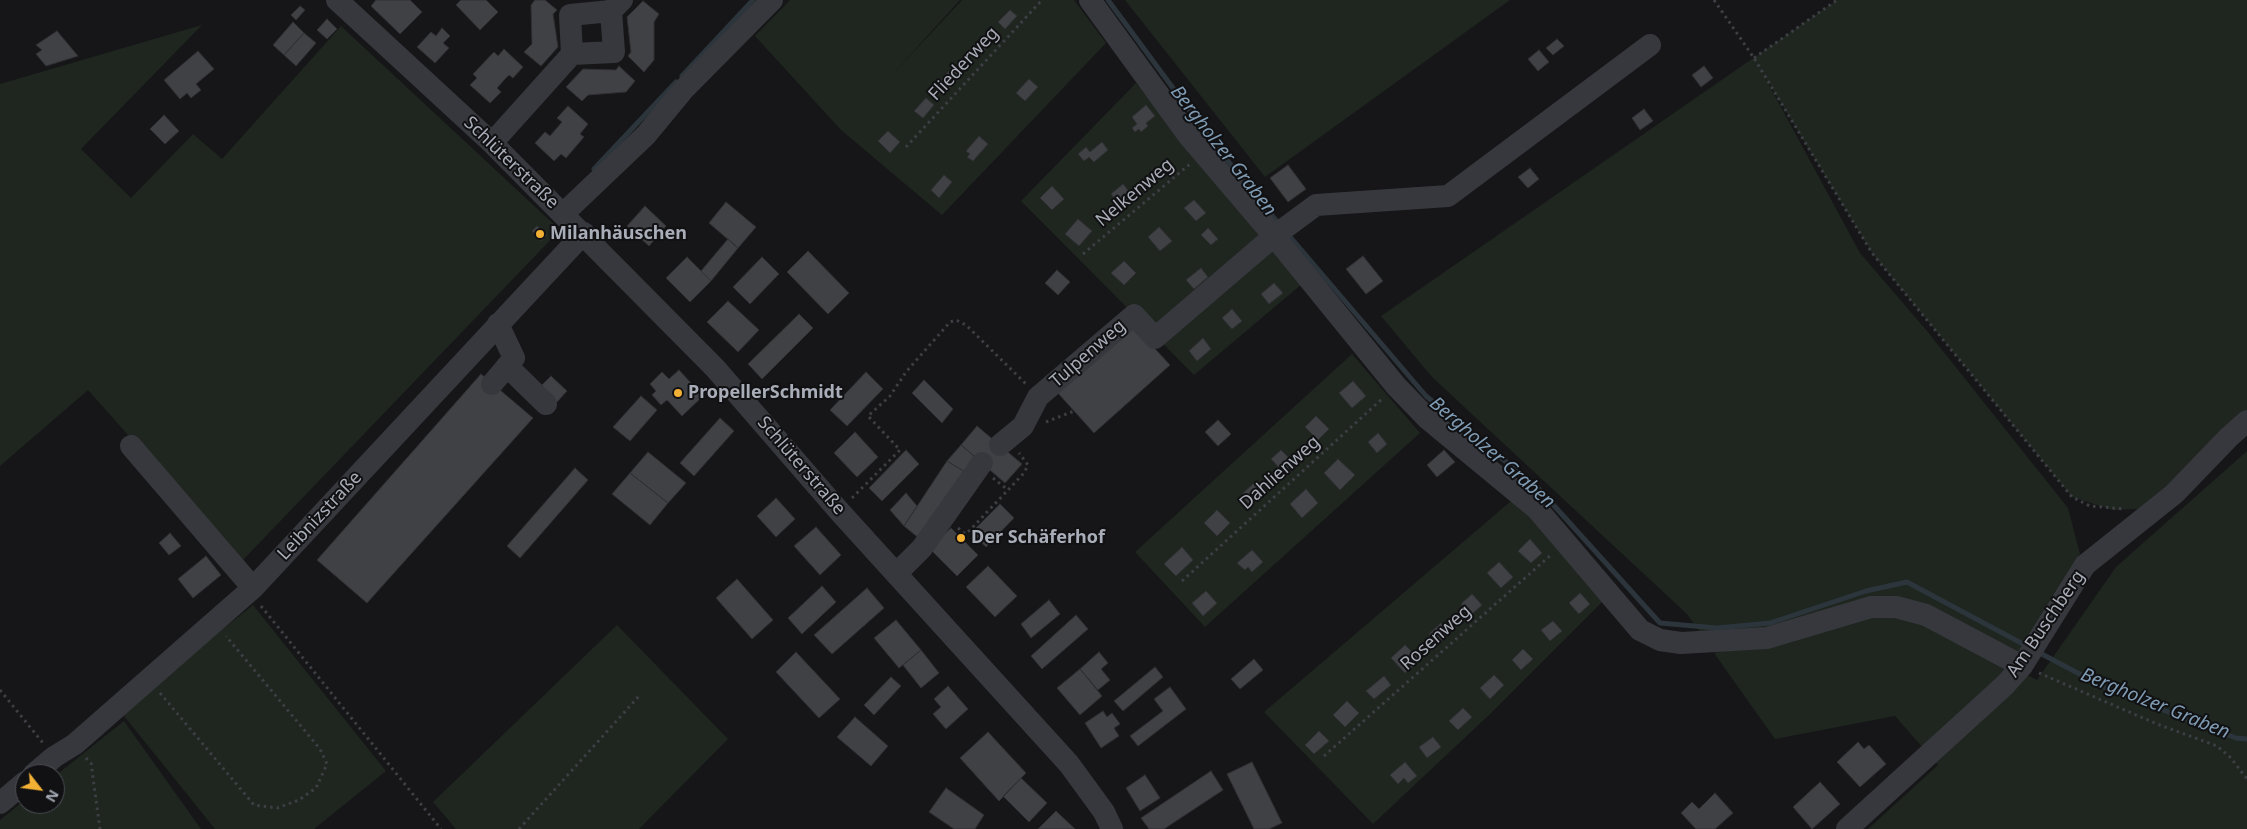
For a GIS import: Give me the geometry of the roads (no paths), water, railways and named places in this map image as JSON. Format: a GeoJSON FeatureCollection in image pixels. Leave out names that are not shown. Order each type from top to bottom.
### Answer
{"type":"FeatureCollection","features":[{"type":"Feature","properties":{"kind":"street","name":"Schlüterstraße"},"geometry":{"type":"LineString","coordinates":[[337,0],[492,143],[715,368],[896,574],[1069,764],[1104,812],[1112,829]]}},
{"type":"Feature","properties":{"kind":"street"},"geometry":{"type":"LineString","coordinates":[[563,214],[646,135],[684,89],[772,0]]}},
{"type":"Feature","properties":{"kind":"street"},"geometry":{"type":"LineString","coordinates":[[1090,0],[1188,135],[1274,236],[1396,386],[1428,419],[1537,509],[1640,630],[1660,640],[1682,643],[1767,638],[1872,607],[1896,607],[1926,615],[2022,666]]}},
{"type":"Feature","properties":{"kind":"street"},"geometry":{"type":"LineString","coordinates":[[492,143],[572,54],[570,16],[616,6],[614,52],[572,54]]}},
{"type":"Feature","properties":{"kind":"street"},"geometry":{"type":"LineString","coordinates":[[1274,236],[1316,205],[1448,196],[1650,44]]}},
{"type":"Feature","properties":{"kind":"street","name":"Leibnizstraße"},"geometry":{"type":"LineString","coordinates":[[46,764],[75,744],[251,590],[584,234]]}},
{"type":"Feature","properties":{"kind":"street","name":"Tulpenweg"},"geometry":{"type":"LineString","coordinates":[[1003,443],[1024,426],[1038,397],[1134,315],[1155,338],[1274,236]]}},
{"type":"Feature","properties":{"kind":"street"},"geometry":{"type":"LineString","coordinates":[[492,384],[514,358],[498,324]]}},
{"type":"Feature","properties":{"kind":"street"},"geometry":{"type":"LineString","coordinates":[[507,366],[546,404]]}},
{"type":"Feature","properties":{"kind":"street","name":"Am Buschberg"},"geometry":{"type":"LineString","coordinates":[[1847,829],[2005,685],[2022,666],[2085,565],[2174,494],[2228,437],[2247,421]]}},
{"type":"Feature","properties":{"kind":"street"},"geometry":{"type":"LineString","coordinates":[[130,446],[251,590]]}},
{"type":"Feature","properties":{"kind":"street"},"geometry":{"type":"LineString","coordinates":[[896,574],[922,548],[981,465]]}},
{"type":"Feature","properties":{"kind":"street"},"geometry":{"type":"LineString","coordinates":[[0,803],[15,790]]}},
{"type":"Feature","properties":{"kind":"waterway"},"geometry":{"type":"LineString","coordinates":[[682,76],[753,0]]}},
{"type":"Feature","properties":{"kind":"waterway","name":"Bergholzer Graben"},"geometry":{"type":"LineString","coordinates":[[1108,0],[1215,145],[1279,224]]}},
{"type":"Feature","properties":{"kind":"waterway"},"geometry":{"type":"LineString","coordinates":[[594,169],[676,82]]}},
{"type":"Feature","properties":{"kind":"waterway","name":"Bergholzer Graben"},"geometry":{"type":"LineString","coordinates":[[1286,232],[1426,396],[1539,489],[1660,623],[1717,628],[1770,623],[1866,591],[1907,582],[2023,644]]}},
{"type":"Feature","properties":{"kind":"waterway","name":"Bergholzer Graben"},"geometry":{"type":"LineString","coordinates":[[2038,652],[2108,689],[2236,738],[2247,739]]}},
{"type":"Feature","properties":{"kind":"place","name":"Milanhäuschen"},"geometry":{"type":"Point","coordinates":[540,234]}},
{"type":"Feature","properties":{"kind":"place","name":"PropellerSchmidt"},"geometry":{"type":"Point","coordinates":[678,393]}},
{"type":"Feature","properties":{"kind":"place","name":"Der Schäferhof"},"geometry":{"type":"Point","coordinates":[961,538]}}]}
